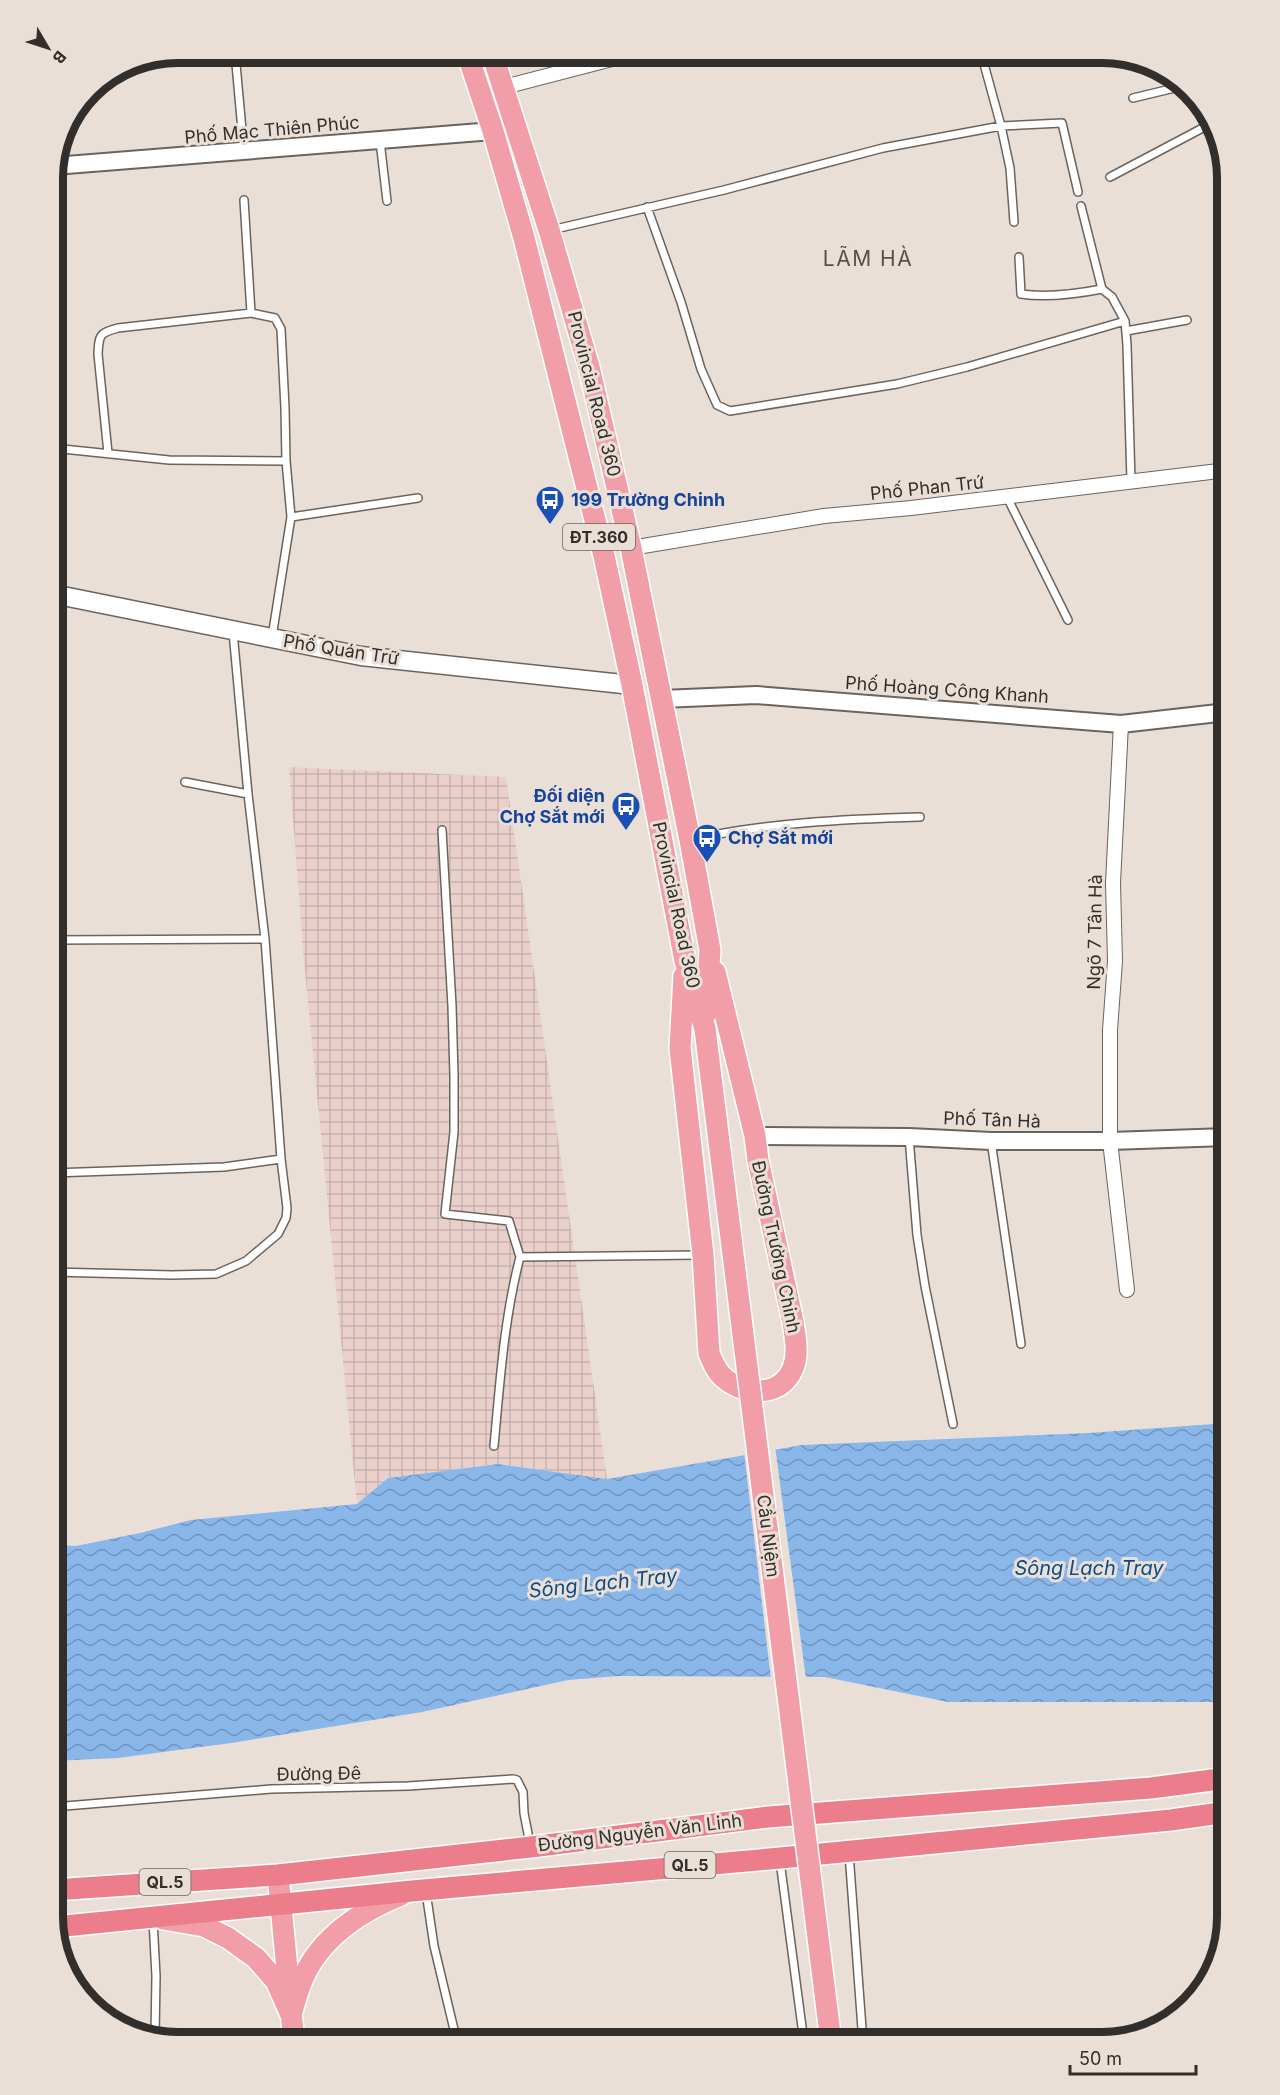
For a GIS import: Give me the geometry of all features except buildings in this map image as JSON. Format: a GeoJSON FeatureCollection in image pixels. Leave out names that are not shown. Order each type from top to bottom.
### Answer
{"type":"FeatureCollection","features":[{"type":"Feature","properties":{"kind":"highway","name":"Đường Nguyễn Văn Linh"},"geometry":{"type":"LineString","coordinates":[[63,1889],[278,1875],[531,1847],[768,1816],[1151,1788],[1217,1779]]}},
{"type":"Feature","properties":{"kind":"highway","name":"Đường Nguyễn Văn Linh"},"geometry":{"type":"LineString","coordinates":[[64,1926],[419,1890],[849,1852],[1217,1813]]}},
{"type":"Feature","properties":{"kind":"main road","name":"Provincial Road 360"},"geometry":{"type":"LineString","coordinates":[[469,63],[493,131],[524,238],[604,556],[632,685],[685,960],[705,1029]]}},
{"type":"Feature","properties":{"kind":"main road","name":"Provincial Road 360"},"geometry":{"type":"LineString","coordinates":[[496,63],[589,367],[632,548],[710,950],[705,1029]]}},
{"type":"Feature","properties":{"kind":"main road","name":"Phố Quán Trữ"},"geometry":{"type":"LineString","coordinates":[[63,596],[361,656],[632,685]]}},
{"type":"Feature","properties":{"kind":"main road","name":"Đường Trường Chinh"},"geometry":{"type":"LineString","coordinates":[[685,960],[680,1048],[703,1256],[710,1353],[713,1364],[721,1375],[755,1392],[775,1388],[784,1381],[793,1369],[796,1349],[793,1322],[758,1160],[755,1136],[710,950]]}},
{"type":"Feature","properties":{"kind":"main road","name":"Cầu Niệm"},"geometry":{"type":"LineString","coordinates":[[705,1029],[830,2032]]}},
{"type":"Feature","properties":{"kind":"main road"},"geometry":{"type":"LineString","coordinates":[[278,1875],[293,2032]]}},
{"type":"Feature","properties":{"kind":"main road"},"geometry":{"type":"LineString","coordinates":[[291,2015],[301,1982],[330,1938],[375,1906],[419,1890]]}},
{"type":"Feature","properties":{"kind":"main road"},"geometry":{"type":"LineString","coordinates":[[153,1917],[204,1926],[228,1938],[256,1958],[276,1981],[291,2015]]}},
{"type":"Feature","properties":{"kind":"street"},"geometry":{"type":"LineString","coordinates":[[504,87],[596,63]]}},
{"type":"Feature","properties":{"kind":"street","name":"Phố Mạc Thiên Phúc"},"geometry":{"type":"LineString","coordinates":[[64,165],[493,131]]}},
{"type":"Feature","properties":{"kind":"street","name":"Phố Phan Trứ"},"geometry":{"type":"LineString","coordinates":[[632,548],[824,516],[911,508],[1217,471]]}},
{"type":"Feature","properties":{"kind":"street","name":"Phố Hoàng Công Khanh"},"geometry":{"type":"LineString","coordinates":[[662,699],[756,695],[1121,724],[1217,713]]}},
{"type":"Feature","properties":{"kind":"street","name":"Ngõ 7 Tân Hà"},"geometry":{"type":"LineString","coordinates":[[1121,724],[1113,883],[1115,961],[1110,1030],[1110,1141],[1127,1290]]}},
{"type":"Feature","properties":{"kind":"street","name":"Phố Tân Hà"},"geometry":{"type":"LineString","coordinates":[[755,1136],[909,1137],[991,1141],[1110,1141],[1217,1137]]}},
{"type":"Feature","properties":{"kind":"lane"},"geometry":{"type":"LineString","coordinates":[[236,63],[244,152]]}},
{"type":"Feature","properties":{"kind":"lane"},"geometry":{"type":"LineString","coordinates":[[984,63],[1010,168],[1014,222]]}},
{"type":"Feature","properties":{"kind":"lane"},"geometry":{"type":"LineString","coordinates":[[1133,98],[1174,88]]}},
{"type":"Feature","properties":{"kind":"lane"},"geometry":{"type":"LineString","coordinates":[[549,231],[724,190],[883,148],[1001,126],[1062,123],[1078,192]]}},
{"type":"Feature","properties":{"kind":"lane"},"geometry":{"type":"LineString","coordinates":[[1110,177],[1205,127]]}},
{"type":"Feature","properties":{"kind":"lane"},"geometry":{"type":"LineString","coordinates":[[380,141],[387,201]]}},
{"type":"Feature","properties":{"kind":"lane"},"geometry":{"type":"LineString","coordinates":[[244,201],[251,313]]}},
{"type":"Feature","properties":{"kind":"lane"},"geometry":{"type":"LineString","coordinates":[[1081,206],[1102,289],[1112,297],[1125,321],[1131,481]]}},
{"type":"Feature","properties":{"kind":"lane"},"geometry":{"type":"LineString","coordinates":[[647,207],[681,302],[700,369],[717,405],[730,411],[897,384],[967,367],[1125,321]]}},
{"type":"Feature","properties":{"kind":"lane"},"geometry":{"type":"LineString","coordinates":[[1019,257],[1021,294],[1036,296],[1102,289]]}},
{"type":"Feature","properties":{"kind":"lane"},"geometry":{"type":"LineString","coordinates":[[108,453],[98,354],[99,338],[105,331],[251,313],[275,318],[281,329],[286,461],[291,517],[272,639]]}},
{"type":"Feature","properties":{"kind":"lane"},"geometry":{"type":"LineString","coordinates":[[1126,331],[1187,320]]}},
{"type":"Feature","properties":{"kind":"lane"},"geometry":{"type":"LineString","coordinates":[[63,449],[169,460],[286,461]]}},
{"type":"Feature","properties":{"kind":"lane"},"geometry":{"type":"LineString","coordinates":[[1007,497],[1068,620]]}},
{"type":"Feature","properties":{"kind":"lane"},"geometry":{"type":"LineString","coordinates":[[291,517],[418,498]]}},
{"type":"Feature","properties":{"kind":"lane"},"geometry":{"type":"LineString","coordinates":[[63,1272],[216,1274],[246,1261],[278,1234],[286,1218],[265,939],[248,794],[233,630]]}},
{"type":"Feature","properties":{"kind":"lane"},"geometry":{"type":"LineString","coordinates":[[185,782],[248,794]]}},
{"type":"Feature","properties":{"kind":"lane"},"geometry":{"type":"LineString","coordinates":[[690,840],[731,831],[772,826],[872,818],[920,817]]}},
{"type":"Feature","properties":{"kind":"lane"},"geometry":{"type":"LineString","coordinates":[[442,831],[454,1075],[454,1132],[445,1214],[508,1221],[520,1257],[510,1296],[504,1335],[494,1446]]}},
{"type":"Feature","properties":{"kind":"lane"},"geometry":{"type":"LineString","coordinates":[[63,940],[265,939]]}},
{"type":"Feature","properties":{"kind":"lane"},"geometry":{"type":"LineString","coordinates":[[909,1137],[920,1255],[953,1424]]}},
{"type":"Feature","properties":{"kind":"lane"},"geometry":{"type":"LineString","coordinates":[[991,1141],[1021,1344]]}},
{"type":"Feature","properties":{"kind":"lane"},"geometry":{"type":"LineString","coordinates":[[63,1173],[224,1167],[281,1159]]}},
{"type":"Feature","properties":{"kind":"lane"},"geometry":{"type":"LineString","coordinates":[[520,1257],[703,1256]]}},
{"type":"Feature","properties":{"kind":"lane","name":"Đường Đê"},"geometry":{"type":"LineString","coordinates":[[63,1806],[271,1789],[408,1786],[513,1779],[518,1780],[521,1784],[531,1847]]}},
{"type":"Feature","properties":{"kind":"lane"},"geometry":{"type":"LineString","coordinates":[[849,1852],[862,2032]]}},
{"type":"Feature","properties":{"kind":"lane"},"geometry":{"type":"LineString","coordinates":[[780,1858],[803,2032]]}},
{"type":"Feature","properties":{"kind":"lane"},"geometry":{"type":"LineString","coordinates":[[419,1890],[455,2032]]}},
{"type":"Feature","properties":{"kind":"lane"},"geometry":{"type":"LineString","coordinates":[[153,1917],[156,1976],[155,2030]]}},
{"type":"Feature","properties":{"kind":"shaded area"},"geometry":{"type":"Polygon","coordinates":[[[289,767],[506,777],[607,1479],[498,1464],[388,1478],[357,1504],[304,961],[289,767]]]}},
{"type":"Feature","properties":{"kind":"water","name":"Sông Lạch Tray"},"geometry":{"type":"Polygon","coordinates":[[[1217,1424],[1217,1702],[948,1702],[825,1677],[618,1676],[568,1680],[422,1712],[231,1743],[118,1758],[63,1761],[63,1545],[76,1546],[191,1520],[357,1504],[388,1478],[498,1464],[607,1479],[802,1445],[1089,1433],[1217,1424]]]}},
{"type":"Feature","properties":{"kind":"pier"},"geometry":{"type":"Polygon","coordinates":[[[775,1446],[806,1679],[771,1679],[744,1452],[775,1446]]]}},
{"type":"Feature","properties":{"kind":"place","name":"199 Trường Chinh"},"geometry":{"type":"Point","coordinates":[550,526]}},
{"type":"Feature","properties":{"kind":"place","name":"Đối diện Chợ Sắt mới"},"geometry":{"type":"Point","coordinates":[626,832]}},
{"type":"Feature","properties":{"kind":"place","name":"Chợ Sắt mới"},"geometry":{"type":"Point","coordinates":[707,864]}},
{"type":"Feature","properties":{"kind":"district","name":"LÃM HÀ"},"geometry":{"type":"Point","coordinates":[868,259]}}]}
